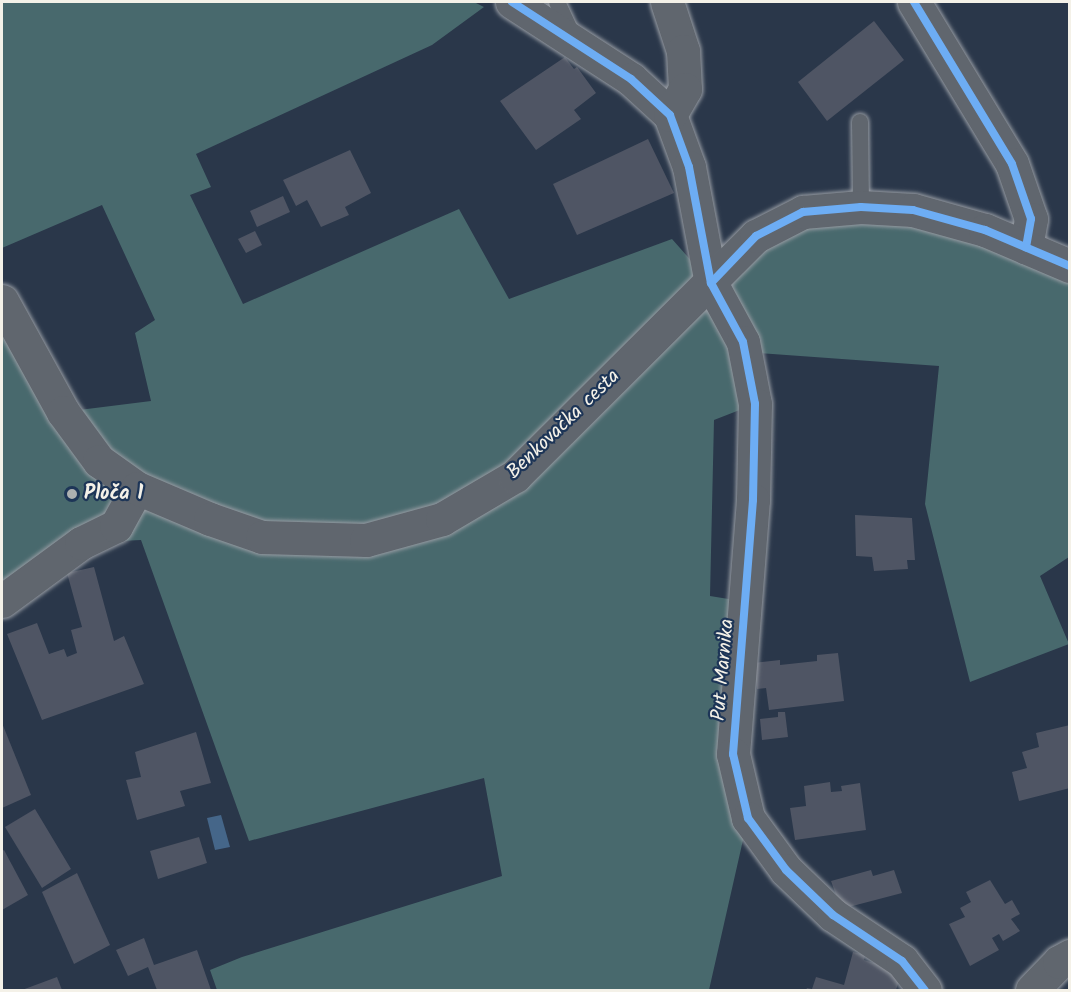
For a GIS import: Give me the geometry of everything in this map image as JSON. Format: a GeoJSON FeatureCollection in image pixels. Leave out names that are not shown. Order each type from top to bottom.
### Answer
{"type":"FeatureCollection","features":[{"type":"Feature","properties":{"kind":"street"},"geometry":{"type":"LineString","coordinates":[[512,2],[631,79],[670,115],[685,89],[682,51],[667,2]]}},
{"type":"Feature","properties":{"kind":"street"},"geometry":{"type":"LineString","coordinates":[[914,2],[1012,164],[1031,219],[1026,248]]}},
{"type":"Feature","properties":{"kind":"street","name":"Put Marnika"},"geometry":{"type":"LineString","coordinates":[[670,115],[689,167],[711,283],[743,342],[755,404],[753,500],[733,754],[748,818],[786,870],[833,915],[902,961],[925,990]]}},
{"type":"Feature","properties":{"kind":"street","name":"Benkovačka cesta"},"geometry":{"type":"LineString","coordinates":[[2,301],[63,412],[99,462],[137,488],[210,519],[262,537],[366,540],[442,519],[515,476],[756,236],[803,212],[861,207],[913,210],[985,230],[1070,267]]}},
{"type":"Feature","properties":{"kind":"street"},"geometry":{"type":"LineString","coordinates":[[2,601],[81,543],[116,526],[137,488]]}},
{"type":"Feature","properties":{"kind":"street"},"geometry":{"type":"LineString","coordinates":[[1032,990],[1059,962],[1070,956]]}},
{"type":"Feature","properties":{"kind":"lane"},"geometry":{"type":"LineString","coordinates":[[557,2],[575,42]]}},
{"type":"Feature","properties":{"kind":"lane"},"geometry":{"type":"LineString","coordinates":[[860,122],[861,207]]}},
{"type":"Feature","properties":{"kind":"green space"},"geometry":{"type":"Polygon","coordinates":[[[2,2],[474,2],[484,7],[432,45],[196,154],[211,187],[190,195],[243,304],[459,209],[509,299],[672,239],[711,283],[756,236],[861,207],[1069,266],[1069,557],[1040,576],[1069,644],[970,682],[925,504],[939,366],[745,352],[755,404],[714,420],[710,596],[747,602],[748,818],[709,990],[217,990],[210,970],[242,957],[502,876],[484,778],[249,841],[141,540],[81,543],[2,601],[2,301],[63,412],[151,401],[135,333],[155,320],[102,205],[2,248],[2,2]]]}},
{"type":"Feature","properties":{"kind":"water"},"geometry":{"type":"Polygon","coordinates":[[[221,815],[230,847],[215,850],[207,818],[221,815]]]}},
{"type":"Feature","properties":{"kind":"building"},"geometry":{"type":"Polygon","coordinates":[[[874,21],[904,60],[827,121],[798,82],[874,21]]]}},
{"type":"Feature","properties":{"kind":"building"},"geometry":{"type":"Polygon","coordinates":[[[565,57],[574,69],[577,67],[596,93],[574,110],[581,119],[536,150],[500,101],[565,57]]]}},
{"type":"Feature","properties":{"kind":"building"},"geometry":{"type":"Polygon","coordinates":[[[648,139],[674,193],[577,235],[553,184],[648,139]]]}},
{"type":"Feature","properties":{"kind":"building"},"geometry":{"type":"Polygon","coordinates":[[[350,150],[371,193],[345,207],[349,215],[321,227],[307,200],[296,206],[283,180],[350,150]]]}},
{"type":"Feature","properties":{"kind":"building"},"geometry":{"type":"Polygon","coordinates":[[[283,196],[290,212],[257,227],[250,211],[283,196]]]}},
{"type":"Feature","properties":{"kind":"building"},"geometry":{"type":"Polygon","coordinates":[[[255,231],[262,245],[246,253],[238,239],[255,231]]]}},
{"type":"Feature","properties":{"kind":"building"},"geometry":{"type":"Polygon","coordinates":[[[855,515],[912,518],[915,560],[907,560],[908,569],[874,571],[872,557],[856,556],[855,515]]]}},
{"type":"Feature","properties":{"kind":"building"},"geometry":{"type":"Polygon","coordinates":[[[94,567],[114,641],[124,636],[144,684],[42,720],[7,634],[37,623],[49,654],[64,649],[67,657],[77,653],[71,630],[82,627],[67,573],[94,567]]]}},
{"type":"Feature","properties":{"kind":"building"},"geometry":{"type":"Polygon","coordinates":[[[838,653],[844,701],[769,710],[766,688],[757,689],[754,663],[780,660],[780,665],[817,661],[817,655],[838,653]]]}},
{"type":"Feature","properties":{"kind":"building"},"geometry":{"type":"Polygon","coordinates":[[[778,712],[785,712],[788,737],[762,740],[760,719],[778,717],[778,712]]]}},
{"type":"Feature","properties":{"kind":"building"},"geometry":{"type":"Polygon","coordinates":[[[2,723],[31,795],[2,808],[2,723]]]}},
{"type":"Feature","properties":{"kind":"building"},"geometry":{"type":"Polygon","coordinates":[[[1070,725],[1070,788],[1019,801],[1012,772],[1027,768],[1022,752],[1039,747],[1036,733],[1070,725]]]}},
{"type":"Feature","properties":{"kind":"building"},"geometry":{"type":"Polygon","coordinates":[[[196,732],[211,783],[180,791],[185,806],[137,820],[126,780],[141,777],[135,752],[196,732]]]}},
{"type":"Feature","properties":{"kind":"building"},"geometry":{"type":"Polygon","coordinates":[[[830,782],[831,792],[842,791],[841,786],[860,783],[866,830],[795,840],[790,808],[806,806],[804,786],[830,782]]]}},
{"type":"Feature","properties":{"kind":"building"},"geometry":{"type":"Polygon","coordinates":[[[35,809],[71,869],[42,888],[5,827],[35,809]]]}},
{"type":"Feature","properties":{"kind":"building"},"geometry":{"type":"Polygon","coordinates":[[[199,837],[207,863],[158,879],[150,851],[199,837]]]}},
{"type":"Feature","properties":{"kind":"building"},"geometry":{"type":"Polygon","coordinates":[[[4,850],[28,895],[2,910],[2,851],[4,850]]]}},
{"type":"Feature","properties":{"kind":"building"},"geometry":{"type":"Polygon","coordinates":[[[871,870],[873,876],[894,870],[902,893],[841,909],[831,881],[871,870]]]}},
{"type":"Feature","properties":{"kind":"building"},"geometry":{"type":"Polygon","coordinates":[[[77,873],[110,945],[74,964],[42,892],[77,873]]]}},
{"type":"Feature","properties":{"kind":"building"},"geometry":{"type":"Polygon","coordinates":[[[990,880],[1005,904],[1012,900],[1020,914],[1011,919],[1020,931],[1003,941],[999,934],[992,938],[999,950],[970,966],[949,924],[965,917],[960,908],[971,902],[966,892],[990,880]]]}},
{"type":"Feature","properties":{"kind":"building"},"geometry":{"type":"Polygon","coordinates":[[[144,938],[154,965],[197,950],[211,990],[157,990],[148,967],[128,976],[116,950],[144,938]]]}},
{"type":"Feature","properties":{"kind":"building"},"geometry":{"type":"Polygon","coordinates":[[[853,952],[865,955],[864,960],[894,969],[900,977],[896,990],[806,990],[807,988],[812,989],[816,977],[844,985],[853,952]]]}},
{"type":"Feature","properties":{"kind":"building"},"geometry":{"type":"Polygon","coordinates":[[[57,977],[62,990],[22,990],[57,977]]]}},
{"type":"Feature","properties":{"kind":"cycle path"},"geometry":{"type":"LineString","coordinates":[[512,2],[631,79],[670,115],[689,167],[711,283],[743,342],[755,404],[753,500],[733,754],[748,818],[786,870],[833,915],[902,961],[925,990]]}},
{"type":"Feature","properties":{"kind":"cycle path"},"geometry":{"type":"LineString","coordinates":[[914,2],[1012,164],[1031,219],[1026,248]]}},
{"type":"Feature","properties":{"kind":"cycle path"},"geometry":{"type":"LineString","coordinates":[[711,283],[756,236],[803,212],[861,207],[913,210],[985,230],[1070,266]]}},
{"type":"Feature","properties":{"kind":"place","name":"Ploča 1"},"geometry":{"type":"Point","coordinates":[72,494]}}]}
